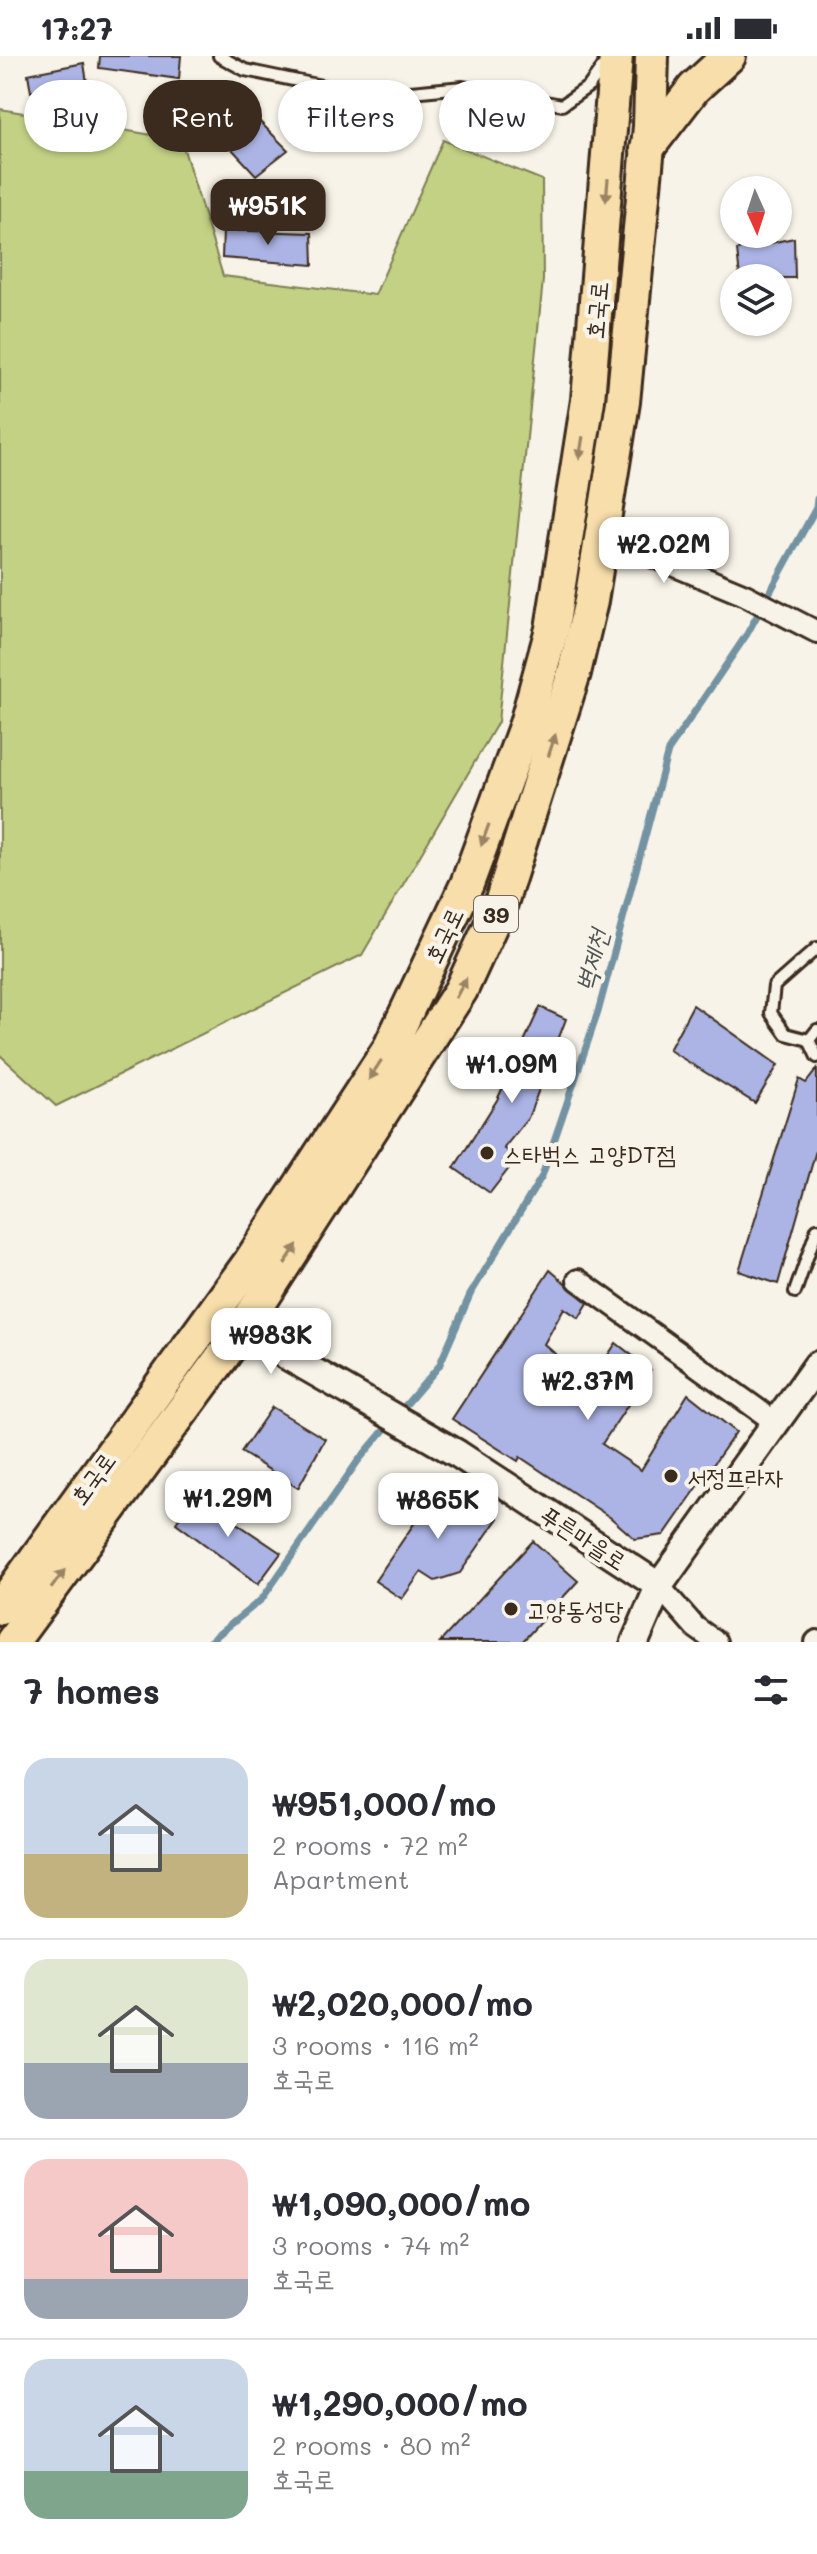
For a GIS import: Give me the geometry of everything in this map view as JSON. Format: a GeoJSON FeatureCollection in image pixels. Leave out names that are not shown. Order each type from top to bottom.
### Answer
{"type":"FeatureCollection","features":[{"type":"Feature","properties":{"kind":"main road","name":"호국로"},"geometry":{"type":"LineString","coordinates":[[0,1608],[213,1314],[389,1049],[467,884],[526,724],[552,629],[588,400],[614,56]]}},
{"type":"Feature","properties":{"kind":"main road","name":"호국로"},"geometry":{"type":"LineString","coordinates":[[12,1642],[242,1330],[461,990],[501,903],[574,673],[601,535],[623,402],[647,149],[652,56]]}},
{"type":"Feature","properties":{"kind":"main road"},"geometry":{"type":"LineString","coordinates":[[647,149],[694,88],[729,56]]}},
{"type":"Feature","properties":{"kind":"street"},"geometry":{"type":"LineString","coordinates":[[601,535],[745,595],[817,632]]}},
{"type":"Feature","properties":{"kind":"street"},"geometry":{"type":"LineString","coordinates":[[578,1280],[775,1422]]}},
{"type":"Feature","properties":{"kind":"street"},"geometry":{"type":"LineString","coordinates":[[213,1314],[242,1330]]}},
{"type":"Feature","properties":{"kind":"street","name":"푸른마을로"},"geometry":{"type":"LineString","coordinates":[[242,1330],[428,1437],[659,1586],[695,1627],[716,1642]]}},
{"type":"Feature","properties":{"kind":"street"},"geometry":{"type":"LineString","coordinates":[[635,1642],[659,1586],[817,1365]]}},
{"type":"Feature","properties":{"kind":"lane","name":"호국로"},"geometry":{"type":"LineString","coordinates":[[219,56],[245,70],[369,96],[463,87],[562,105],[589,86],[614,56]]}},
{"type":"Feature","properties":{"kind":"lane"},"geometry":{"type":"LineString","coordinates":[[809,1040],[786,1034],[771,1013],[772,999],[774,986],[817,948]]}},
{"type":"Feature","properties":{"kind":"lane"},"geometry":{"type":"LineString","coordinates":[[809,1040],[817,1030]]}},
{"type":"Feature","properties":{"kind":"lane"},"geometry":{"type":"LineString","coordinates":[[809,1040],[817,1057]]}},
{"type":"Feature","properties":{"kind":"lane"},"geometry":{"type":"LineString","coordinates":[[795,1292],[817,1229]]}},
{"type":"Feature","properties":{"kind":"green space"},"geometry":{"type":"Polygon","coordinates":[[[0,109],[24,113],[24,152],[127,152],[127,131],[143,133],[143,152],[185,152],[223,276],[375,295],[439,149],[439,152],[473,152],[542,180],[543,280],[498,722],[362,955],[56,1106],[0,1055],[0,109]]]}},
{"type":"Feature","properties":{"kind":"building"},"geometry":{"type":"Polygon","coordinates":[[[100,56],[181,56],[179,79],[99,68],[100,56]]]}},
{"type":"Feature","properties":{"kind":"building"},"geometry":{"type":"Polygon","coordinates":[[[84,63],[87,80],[29,80],[28,74],[84,63]]]}},
{"type":"Feature","properties":{"kind":"building"},"geometry":{"type":"Polygon","coordinates":[[[262,124],[278,140],[278,152],[285,152],[256,175],[235,152],[262,152],[262,124]]]}},
{"type":"Feature","properties":{"kind":"building"},"geometry":{"type":"Polygon","coordinates":[[[223,230],[312,233],[313,265],[222,258],[223,230]]]}},
{"type":"Feature","properties":{"kind":"building"},"geometry":{"type":"Polygon","coordinates":[[[792,238],[795,278],[792,278],[792,264],[738,264],[737,250],[792,248],[792,238]]]}},
{"type":"Feature","properties":{"kind":"building"},"geometry":{"type":"Polygon","coordinates":[[[693,1005],[778,1065],[755,1103],[669,1050],[693,1005]]]}},
{"type":"Feature","properties":{"kind":"building"},"geometry":{"type":"Polygon","coordinates":[[[540,1007],[566,1019],[528,1118],[504,1148],[517,1158],[490,1193],[454,1168],[497,1100],[540,1007]]]}},
{"type":"Feature","properties":{"kind":"building"},"geometry":{"type":"Polygon","coordinates":[[[817,1069],[817,1147],[778,1284],[739,1271],[799,1079],[806,1083],[817,1069]]]}},
{"type":"Feature","properties":{"kind":"building"},"geometry":{"type":"Polygon","coordinates":[[[550,1270],[588,1303],[579,1318],[564,1308],[544,1344],[589,1384],[616,1343],[651,1370],[602,1444],[641,1470],[688,1394],[736,1432],[664,1535],[635,1539],[611,1518],[520,1457],[518,1461],[452,1419],[550,1270]]]}},
{"type":"Feature","properties":{"kind":"building"},"geometry":{"type":"Polygon","coordinates":[[[272,1407],[325,1439],[298,1488],[241,1452],[272,1407]]]}},
{"type":"Feature","properties":{"kind":"building"},"geometry":{"type":"Polygon","coordinates":[[[443,1481],[498,1518],[460,1573],[435,1581],[421,1572],[402,1599],[375,1581],[443,1481]]]}},
{"type":"Feature","properties":{"kind":"building"},"geometry":{"type":"Polygon","coordinates":[[[195,1495],[281,1553],[258,1584],[176,1523],[195,1495]]]}},
{"type":"Feature","properties":{"kind":"building","name":"고양동성당"},"geometry":{"type":"Polygon","coordinates":[[[533,1541],[578,1581],[522,1642],[440,1642],[533,1541]]]}},
{"type":"Feature","properties":{"kind":"waterway","name":"벽제천"},"geometry":{"type":"LineString","coordinates":[[398,1414],[439,1366],[470,1295],[542,1176],[598,1012],[668,751],[747,634],[816,508],[817,499]]}},
{"type":"Feature","properties":{"kind":"waterway"},"geometry":{"type":"LineString","coordinates":[[209,1642],[262,1599],[358,1461],[390,1423]]}},
{"type":"Feature","properties":{"kind":"place","name":"스타벅스 고양DT점"},"geometry":{"type":"Point","coordinates":[487,1153]}},
{"type":"Feature","properties":{"kind":"place","name":"서정프라자"},"geometry":{"type":"Point","coordinates":[671,1476]}},
{"type":"Feature","properties":{"kind":"place","name":"고양동성당"},"geometry":{"type":"Point","coordinates":[511,1609]}}]}
